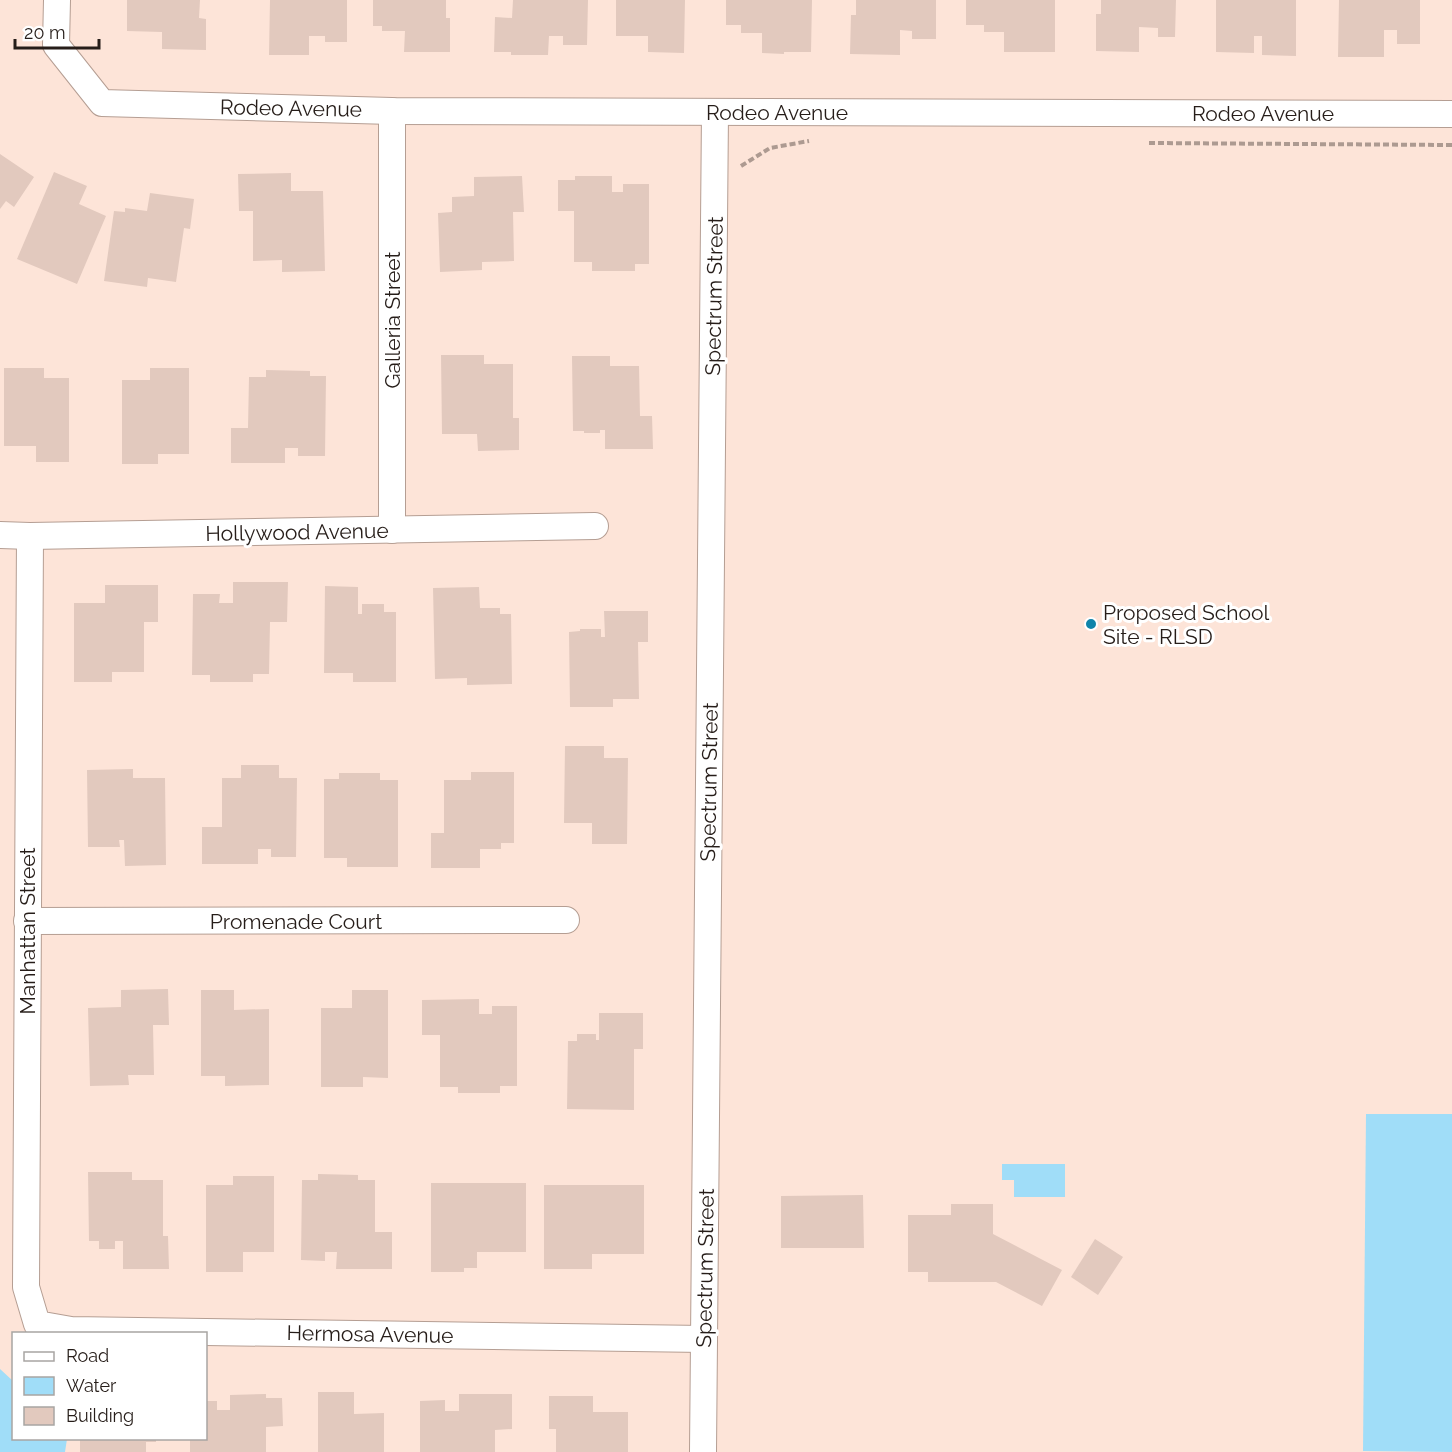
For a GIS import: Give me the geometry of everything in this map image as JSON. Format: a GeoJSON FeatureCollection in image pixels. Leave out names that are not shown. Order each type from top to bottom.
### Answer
{"type":"FeatureCollection","features":[{"type":"Feature","properties":{"kind":"street","name":"Rodeo Avenue"},"geometry":{"type":"LineString","coordinates":[[57,0],[56,45],[102,103],[392,111],[1452,114]]}},
{"type":"Feature","properties":{"kind":"street","name":"Galleria Street"},"geometry":{"type":"LineString","coordinates":[[392,111],[392,530]]}},
{"type":"Feature","properties":{"kind":"street","name":"Spectrum Street"},"geometry":{"type":"LineString","coordinates":[[703,1452],[716,112]]}},
{"type":"Feature","properties":{"kind":"street","name":"Hollywood Avenue"},"geometry":{"type":"LineString","coordinates":[[0,535],[595,526]]}},
{"type":"Feature","properties":{"kind":"street","name":"Manhattan Street"},"geometry":{"type":"LineString","coordinates":[[30,536],[26,1287],[37,1324]]}},
{"type":"Feature","properties":{"kind":"street","name":"Promenade Court"},"geometry":{"type":"LineString","coordinates":[[27,921],[566,920]]}},
{"type":"Feature","properties":{"kind":"street","name":"Hermosa Avenue"},"geometry":{"type":"LineString","coordinates":[[37,1324],[71,1330],[704,1339]]}},
{"type":"Feature","properties":{"kind":"path"},"geometry":{"type":"LineString","coordinates":[[736,169],[770,148],[814,140]]}},
{"type":"Feature","properties":{"kind":"path"},"geometry":{"type":"LineString","coordinates":[[1145,143],[1452,145]]}},
{"type":"Feature","properties":{"kind":"water"},"geometry":{"type":"Polygon","coordinates":[[[1366,1114],[1452,1114],[1452,1452],[1363,1451],[1366,1114]]]}},
{"type":"Feature","properties":{"kind":"water"},"geometry":{"type":"Polygon","coordinates":[[[1002,1164],[1065,1164],[1065,1197],[1014,1197],[1014,1180],[1002,1180],[1002,1164]]]}},
{"type":"Feature","properties":{"kind":"water"},"geometry":{"type":"Polygon","coordinates":[[[0,1369],[12,1380],[12,1440],[67,1440],[65,1452],[0,1452],[0,1369]]]}},
{"type":"Feature","properties":{"kind":"building"},"geometry":{"type":"Polygon","coordinates":[[[127,0],[200,0],[199,18],[206,19],[206,50],[162,49],[162,32],[127,31],[127,0]]]}},
{"type":"Feature","properties":{"kind":"building"},"geometry":{"type":"Polygon","coordinates":[[[270,0],[347,0],[347,42],[325,42],[325,36],[309,36],[309,55],[269,55],[270,0]]]}},
{"type":"Feature","properties":{"kind":"building"},"geometry":{"type":"Polygon","coordinates":[[[373,0],[446,0],[446,18],[450,18],[450,52],[404,52],[405,31],[382,31],[382,26],[373,26],[373,0]]]}},
{"type":"Feature","properties":{"kind":"building"},"geometry":{"type":"Polygon","coordinates":[[[513,0],[588,0],[587,45],[563,45],[563,36],[549,36],[548,55],[511,55],[511,52],[494,52],[495,17],[512,18],[513,0]]]}},
{"type":"Feature","properties":{"kind":"building"},"geometry":{"type":"Polygon","coordinates":[[[616,0],[685,0],[684,53],[648,52],[648,36],[616,36],[616,0]]]}},
{"type":"Feature","properties":{"kind":"building"},"geometry":{"type":"Polygon","coordinates":[[[726,0],[812,0],[811,52],[762,53],[762,33],[741,33],[741,25],[726,25],[726,0]]]}},
{"type":"Feature","properties":{"kind":"building"},"geometry":{"type":"Polygon","coordinates":[[[856,0],[936,0],[936,39],[912,39],[912,31],[900,30],[900,55],[850,54],[851,15],[856,15],[856,0]]]}},
{"type":"Feature","properties":{"kind":"building"},"geometry":{"type":"Polygon","coordinates":[[[966,0],[1055,0],[1055,52],[1004,52],[1004,32],[984,32],[984,25],[966,25],[966,0]]]}},
{"type":"Feature","properties":{"kind":"building"},"geometry":{"type":"Polygon","coordinates":[[[1101,0],[1176,0],[1175,37],[1158,37],[1158,28],[1139,27],[1139,52],[1096,51],[1096,14],[1101,14],[1101,0]]]}},
{"type":"Feature","properties":{"kind":"building"},"geometry":{"type":"Polygon","coordinates":[[[1216,0],[1296,0],[1296,56],[1262,55],[1262,36],[1254,36],[1254,53],[1216,52],[1216,0]]]}},
{"type":"Feature","properties":{"kind":"building"},"geometry":{"type":"Polygon","coordinates":[[[1339,0],[1420,0],[1420,44],[1397,44],[1397,30],[1384,30],[1384,57],[1338,57],[1339,0]]]}},
{"type":"Feature","properties":{"kind":"building"},"geometry":{"type":"Polygon","coordinates":[[[0,154],[34,177],[14,207],[6,201],[0,209],[0,154]]]}},
{"type":"Feature","properties":{"kind":"building"},"geometry":{"type":"Polygon","coordinates":[[[54,172],[87,186],[79,204],[106,216],[77,284],[17,259],[54,172]]]}},
{"type":"Feature","properties":{"kind":"building"},"geometry":{"type":"Polygon","coordinates":[[[291,173],[291,191],[323,191],[325,271],[282,272],[282,260],[253,261],[253,211],[239,211],[238,174],[291,173]]]}},
{"type":"Feature","properties":{"kind":"building"},"geometry":{"type":"Polygon","coordinates":[[[522,176],[524,212],[513,212],[514,261],[482,262],[482,270],[440,272],[438,213],[452,212],[452,197],[474,196],[474,177],[522,176]]]}},
{"type":"Feature","properties":{"kind":"building"},"geometry":{"type":"Polygon","coordinates":[[[575,176],[612,176],[612,192],[623,192],[623,184],[649,184],[649,264],[635,264],[635,271],[592,271],[592,262],[574,262],[574,211],[558,211],[558,180],[575,180],[575,176]]]}},
{"type":"Feature","properties":{"kind":"building"},"geometry":{"type":"Polygon","coordinates":[[[150,193],[194,199],[190,229],[184,228],[176,282],[148,278],[147,287],[104,281],[114,211],[125,212],[125,208],[147,211],[150,193]]]}},
{"type":"Feature","properties":{"kind":"building"},"geometry":{"type":"Polygon","coordinates":[[[441,355],[484,355],[484,364],[513,364],[513,418],[519,418],[519,450],[478,451],[477,434],[442,434],[441,355]]]}},
{"type":"Feature","properties":{"kind":"building"},"geometry":{"type":"Polygon","coordinates":[[[572,356],[610,356],[610,366],[639,366],[640,416],[652,416],[653,449],[605,449],[605,430],[600,430],[600,433],[573,431],[572,356]]]}},
{"type":"Feature","properties":{"kind":"building"},"geometry":{"type":"Polygon","coordinates":[[[4,368],[44,368],[44,378],[69,378],[69,462],[36,462],[36,446],[4,446],[4,368]]]}},
{"type":"Feature","properties":{"kind":"building"},"geometry":{"type":"Polygon","coordinates":[[[150,368],[189,368],[189,454],[158,454],[158,464],[122,464],[122,380],[150,380],[150,368]]]}},
{"type":"Feature","properties":{"kind":"building"},"geometry":{"type":"Polygon","coordinates":[[[266,370],[310,371],[310,376],[326,376],[325,456],[298,456],[298,448],[285,448],[285,463],[231,463],[231,428],[248,428],[249,377],[266,377],[266,370]]]}},
{"type":"Feature","properties":{"kind":"building"},"geometry":{"type":"Polygon","coordinates":[[[233,582],[288,582],[287,622],[270,622],[269,674],[253,674],[253,682],[210,682],[210,675],[192,675],[193,594],[220,594],[219,603],[233,603],[233,582]]]}},
{"type":"Feature","properties":{"kind":"building"},"geometry":{"type":"Polygon","coordinates":[[[105,585],[158,585],[158,622],[144,622],[144,672],[112,672],[112,682],[74,682],[74,603],[105,603],[105,585]]]}},
{"type":"Feature","properties":{"kind":"building"},"geometry":{"type":"Polygon","coordinates":[[[325,586],[358,587],[358,614],[362,614],[362,604],[384,604],[384,612],[396,612],[396,682],[353,682],[353,673],[324,673],[325,586]]]}},
{"type":"Feature","properties":{"kind":"building"},"geometry":{"type":"Polygon","coordinates":[[[479,587],[480,608],[500,608],[500,614],[511,614],[512,684],[467,685],[467,678],[435,679],[433,588],[479,587]]]}},
{"type":"Feature","properties":{"kind":"building"},"geometry":{"type":"Polygon","coordinates":[[[604,611],[648,611],[648,642],[638,642],[639,699],[613,699],[613,707],[570,707],[569,632],[580,631],[580,629],[601,629],[601,637],[605,637],[604,611]]]}},
{"type":"Feature","properties":{"kind":"building"},"geometry":{"type":"Polygon","coordinates":[[[565,746],[604,746],[604,758],[628,758],[627,844],[592,844],[592,823],[564,823],[565,746]]]}},
{"type":"Feature","properties":{"kind":"building"},"geometry":{"type":"Polygon","coordinates":[[[241,765],[279,765],[279,778],[297,778],[296,857],[271,857],[271,849],[258,849],[258,864],[202,864],[202,827],[222,827],[222,778],[241,778],[241,765]]]}},
{"type":"Feature","properties":{"kind":"building"},"geometry":{"type":"Polygon","coordinates":[[[133,769],[133,778],[165,778],[166,865],[125,866],[124,840],[119,840],[120,847],[88,847],[87,770],[133,769]]]}},
{"type":"Feature","properties":{"kind":"building"},"geometry":{"type":"Polygon","coordinates":[[[471,772],[514,772],[514,843],[501,843],[501,849],[480,849],[480,868],[431,868],[431,833],[444,833],[444,780],[471,780],[471,772]]]}},
{"type":"Feature","properties":{"kind":"building"},"geometry":{"type":"Polygon","coordinates":[[[339,773],[380,773],[380,780],[398,780],[398,867],[347,867],[347,858],[324,858],[324,779],[339,779],[339,773]]]}},
{"type":"Feature","properties":{"kind":"building"},"geometry":{"type":"Polygon","coordinates":[[[168,989],[169,1025],[153,1025],[154,1075],[128,1075],[129,1085],[90,1086],[88,1008],[121,1007],[121,990],[168,989]]]}},
{"type":"Feature","properties":{"kind":"building"},"geometry":{"type":"Polygon","coordinates":[[[201,990],[234,990],[234,1010],[269,1009],[269,1085],[225,1086],[225,1076],[201,1076],[201,990]]]}},
{"type":"Feature","properties":{"kind":"building"},"geometry":{"type":"Polygon","coordinates":[[[352,990],[388,990],[388,1078],[363,1077],[363,1087],[321,1087],[321,1008],[352,1008],[352,990]]]}},
{"type":"Feature","properties":{"kind":"building"},"geometry":{"type":"Polygon","coordinates":[[[479,999],[479,1014],[492,1014],[492,1006],[517,1006],[517,1086],[500,1086],[500,1093],[458,1093],[458,1087],[440,1087],[440,1035],[422,1035],[422,1000],[479,999]]]}},
{"type":"Feature","properties":{"kind":"building"},"geometry":{"type":"Polygon","coordinates":[[[599,1013],[643,1013],[643,1049],[634,1049],[634,1110],[567,1109],[568,1041],[577,1041],[577,1034],[596,1034],[596,1040],[599,1040],[599,1013]]]}},
{"type":"Feature","properties":{"kind":"building"},"geometry":{"type":"Polygon","coordinates":[[[88,1172],[132,1172],[132,1180],[163,1180],[163,1236],[168,1236],[169,1269],[123,1269],[123,1241],[115,1241],[115,1249],[99,1249],[99,1241],[89,1241],[88,1172]]]}},
{"type":"Feature","properties":{"kind":"building"},"geometry":{"type":"Polygon","coordinates":[[[318,1174],[358,1175],[358,1180],[375,1180],[375,1232],[392,1232],[392,1269],[336,1269],[337,1252],[325,1252],[325,1261],[301,1260],[302,1180],[318,1180],[318,1174]]]}},
{"type":"Feature","properties":{"kind":"building"},"geometry":{"type":"Polygon","coordinates":[[[233,1176],[274,1176],[274,1252],[243,1252],[243,1272],[206,1272],[206,1185],[233,1185],[233,1176]]]}},
{"type":"Feature","properties":{"kind":"building"},"geometry":{"type":"Polygon","coordinates":[[[431,1183],[526,1183],[526,1252],[477,1252],[477,1268],[464,1268],[464,1272],[431,1272],[431,1183]]]}},
{"type":"Feature","properties":{"kind":"building"},"geometry":{"type":"Polygon","coordinates":[[[544,1185],[644,1185],[644,1254],[592,1254],[592,1269],[544,1269],[544,1185]]]}},
{"type":"Feature","properties":{"kind":"building"},"geometry":{"type":"Polygon","coordinates":[[[863,1195],[864,1248],[781,1248],[781,1196],[863,1195]]]}},
{"type":"Feature","properties":{"kind":"building"},"geometry":{"type":"Polygon","coordinates":[[[951,1204],[993,1204],[993,1234],[1062,1270],[1042,1306],[996,1282],[928,1282],[928,1272],[908,1272],[908,1215],[951,1215],[951,1204]]]}},
{"type":"Feature","properties":{"kind":"building"},"geometry":{"type":"Polygon","coordinates":[[[1095,1239],[1123,1257],[1098,1295],[1071,1277],[1095,1239]]]}},
{"type":"Feature","properties":{"kind":"building"},"geometry":{"type":"Polygon","coordinates":[[[318,1392],[354,1392],[354,1414],[384,1413],[384,1452],[318,1452],[318,1392]]]}},
{"type":"Feature","properties":{"kind":"building"},"geometry":{"type":"Polygon","coordinates":[[[266,1394],[266,1398],[282,1398],[283,1426],[266,1427],[266,1452],[190,1452],[190,1440],[207,1440],[207,1401],[217,1401],[217,1410],[230,1410],[230,1395],[266,1394]]]}},
{"type":"Feature","properties":{"kind":"building"},"geometry":{"type":"Polygon","coordinates":[[[459,1394],[512,1394],[512,1429],[495,1430],[495,1452],[420,1452],[420,1401],[445,1400],[445,1411],[459,1411],[459,1394]]]}},
{"type":"Feature","properties":{"kind":"building"},"geometry":{"type":"Polygon","coordinates":[[[549,1396],[593,1396],[593,1412],[628,1412],[628,1452],[556,1452],[556,1429],[549,1429],[549,1396]]]}},
{"type":"Feature","properties":{"kind":"building"},"geometry":{"type":"Polygon","coordinates":[[[80,1440],[156,1440],[156,1442],[146,1442],[146,1452],[80,1452],[80,1440]]]}},
{"type":"Feature","properties":{"kind":"place","name":"Proposed School Site - RLSD"},"geometry":{"type":"Point","coordinates":[1091,624]}}]}
